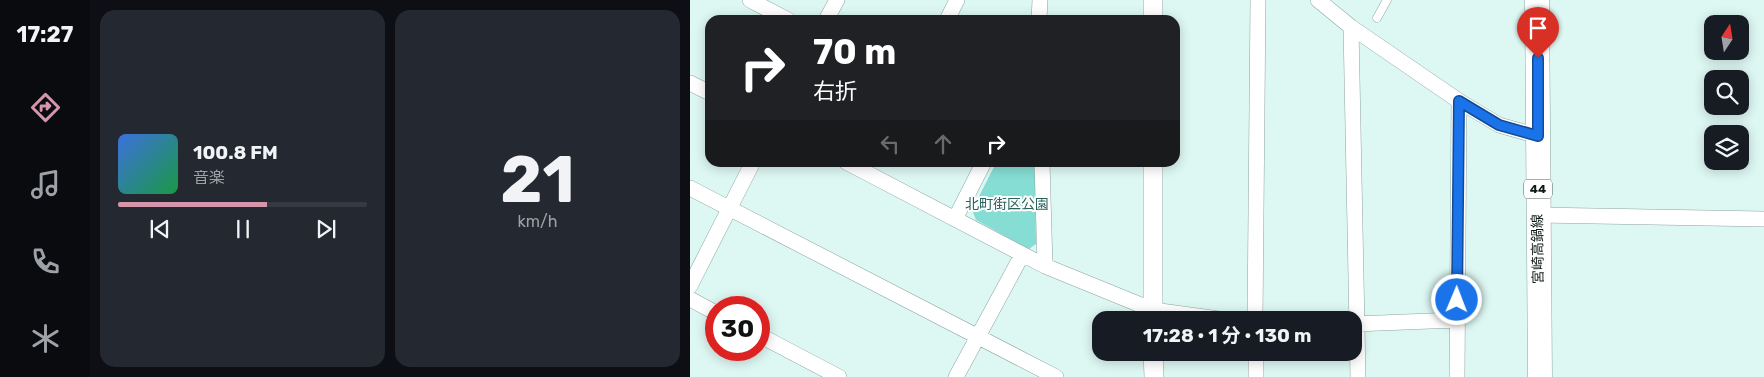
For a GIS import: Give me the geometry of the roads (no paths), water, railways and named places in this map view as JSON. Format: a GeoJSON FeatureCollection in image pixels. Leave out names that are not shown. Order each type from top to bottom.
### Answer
{"type":"FeatureCollection","features":[{"type":"Feature","properties":{"kind":"main road","name":"宮崎高鍋線"},"geometry":{"type":"LineString","coordinates":[[1537,0],[1540,377]]}},
{"type":"Feature","properties":{"kind":"street"},"geometry":{"type":"LineString","coordinates":[[750,0],[778,15]]}},
{"type":"Feature","properties":{"kind":"street"},"geometry":{"type":"LineString","coordinates":[[829,15],[837,0]]}},
{"type":"Feature","properties":{"kind":"street"},"geometry":{"type":"LineString","coordinates":[[950,15],[957,0]]}},
{"type":"Feature","properties":{"kind":"street"},"geometry":{"type":"LineString","coordinates":[[1039,15],[1040,0]]}},
{"type":"Feature","properties":{"kind":"street"},"geometry":{"type":"LineString","coordinates":[[1153,0],[1153,15]]}},
{"type":"Feature","properties":{"kind":"street"},"geometry":{"type":"LineString","coordinates":[[1255,311],[1258,0]]}},
{"type":"Feature","properties":{"kind":"street"},"geometry":{"type":"LineString","coordinates":[[1318,0],[1351,27],[1459,101],[1499,125],[1538,136]]}},
{"type":"Feature","properties":{"kind":"street"},"geometry":{"type":"LineString","coordinates":[[1351,27],[1355,311]]}},
{"type":"Feature","properties":{"kind":"street"},"geometry":{"type":"LineString","coordinates":[[690,83],[705,90]]}},
{"type":"Feature","properties":{"kind":"street"},"geometry":{"type":"LineString","coordinates":[[1457,377],[1459,101]]}},
{"type":"Feature","properties":{"kind":"street"},"geometry":{"type":"LineString","coordinates":[[690,286],[751,167]]}},
{"type":"Feature","properties":{"kind":"street"},"geometry":{"type":"LineString","coordinates":[[955,219],[981,167]]}},
{"type":"Feature","properties":{"kind":"street"},"geometry":{"type":"LineString","coordinates":[[1042,167],[1045,266]]}},
{"type":"Feature","properties":{"kind":"street"},"geometry":{"type":"LineString","coordinates":[[1153,167],[1153,311]]}},
{"type":"Feature","properties":{"kind":"street"},"geometry":{"type":"LineString","coordinates":[[869,168],[955,219],[1022,255],[1144,311]]}},
{"type":"Feature","properties":{"kind":"street"},"geometry":{"type":"LineString","coordinates":[[690,188],[1056,377]]}},
{"type":"Feature","properties":{"kind":"street"},"geometry":{"type":"LineString","coordinates":[[1538,214],[1764,219]]}},
{"type":"Feature","properties":{"kind":"street"},"geometry":{"type":"LineString","coordinates":[[956,377],[1022,255]]}},
{"type":"Feature","properties":{"kind":"street"},"geometry":{"type":"LineString","coordinates":[[690,299],[705,307]]}},
{"type":"Feature","properties":{"kind":"street"},"geometry":{"type":"LineString","coordinates":[[1362,324],[1456,320]]}},
{"type":"Feature","properties":{"kind":"street"},"geometry":{"type":"LineString","coordinates":[[770,341],[839,377]]}},
{"type":"Feature","properties":{"kind":"street"},"geometry":{"type":"LineString","coordinates":[[1154,361],[1154,377]]}},
{"type":"Feature","properties":{"kind":"street"},"geometry":{"type":"LineString","coordinates":[[1256,361],[1256,377]]}},
{"type":"Feature","properties":{"kind":"street"},"geometry":{"type":"LineString","coordinates":[[1357,361],[1358,377]]}},
{"type":"Feature","properties":{"kind":"lane"},"geometry":{"type":"LineString","coordinates":[[1377,18],[1387,0]]}},
{"type":"Feature","properties":{"kind":"park label","name":"北町街区公園"},"geometry":{"type":"Point","coordinates":[1007,204]}}]}
